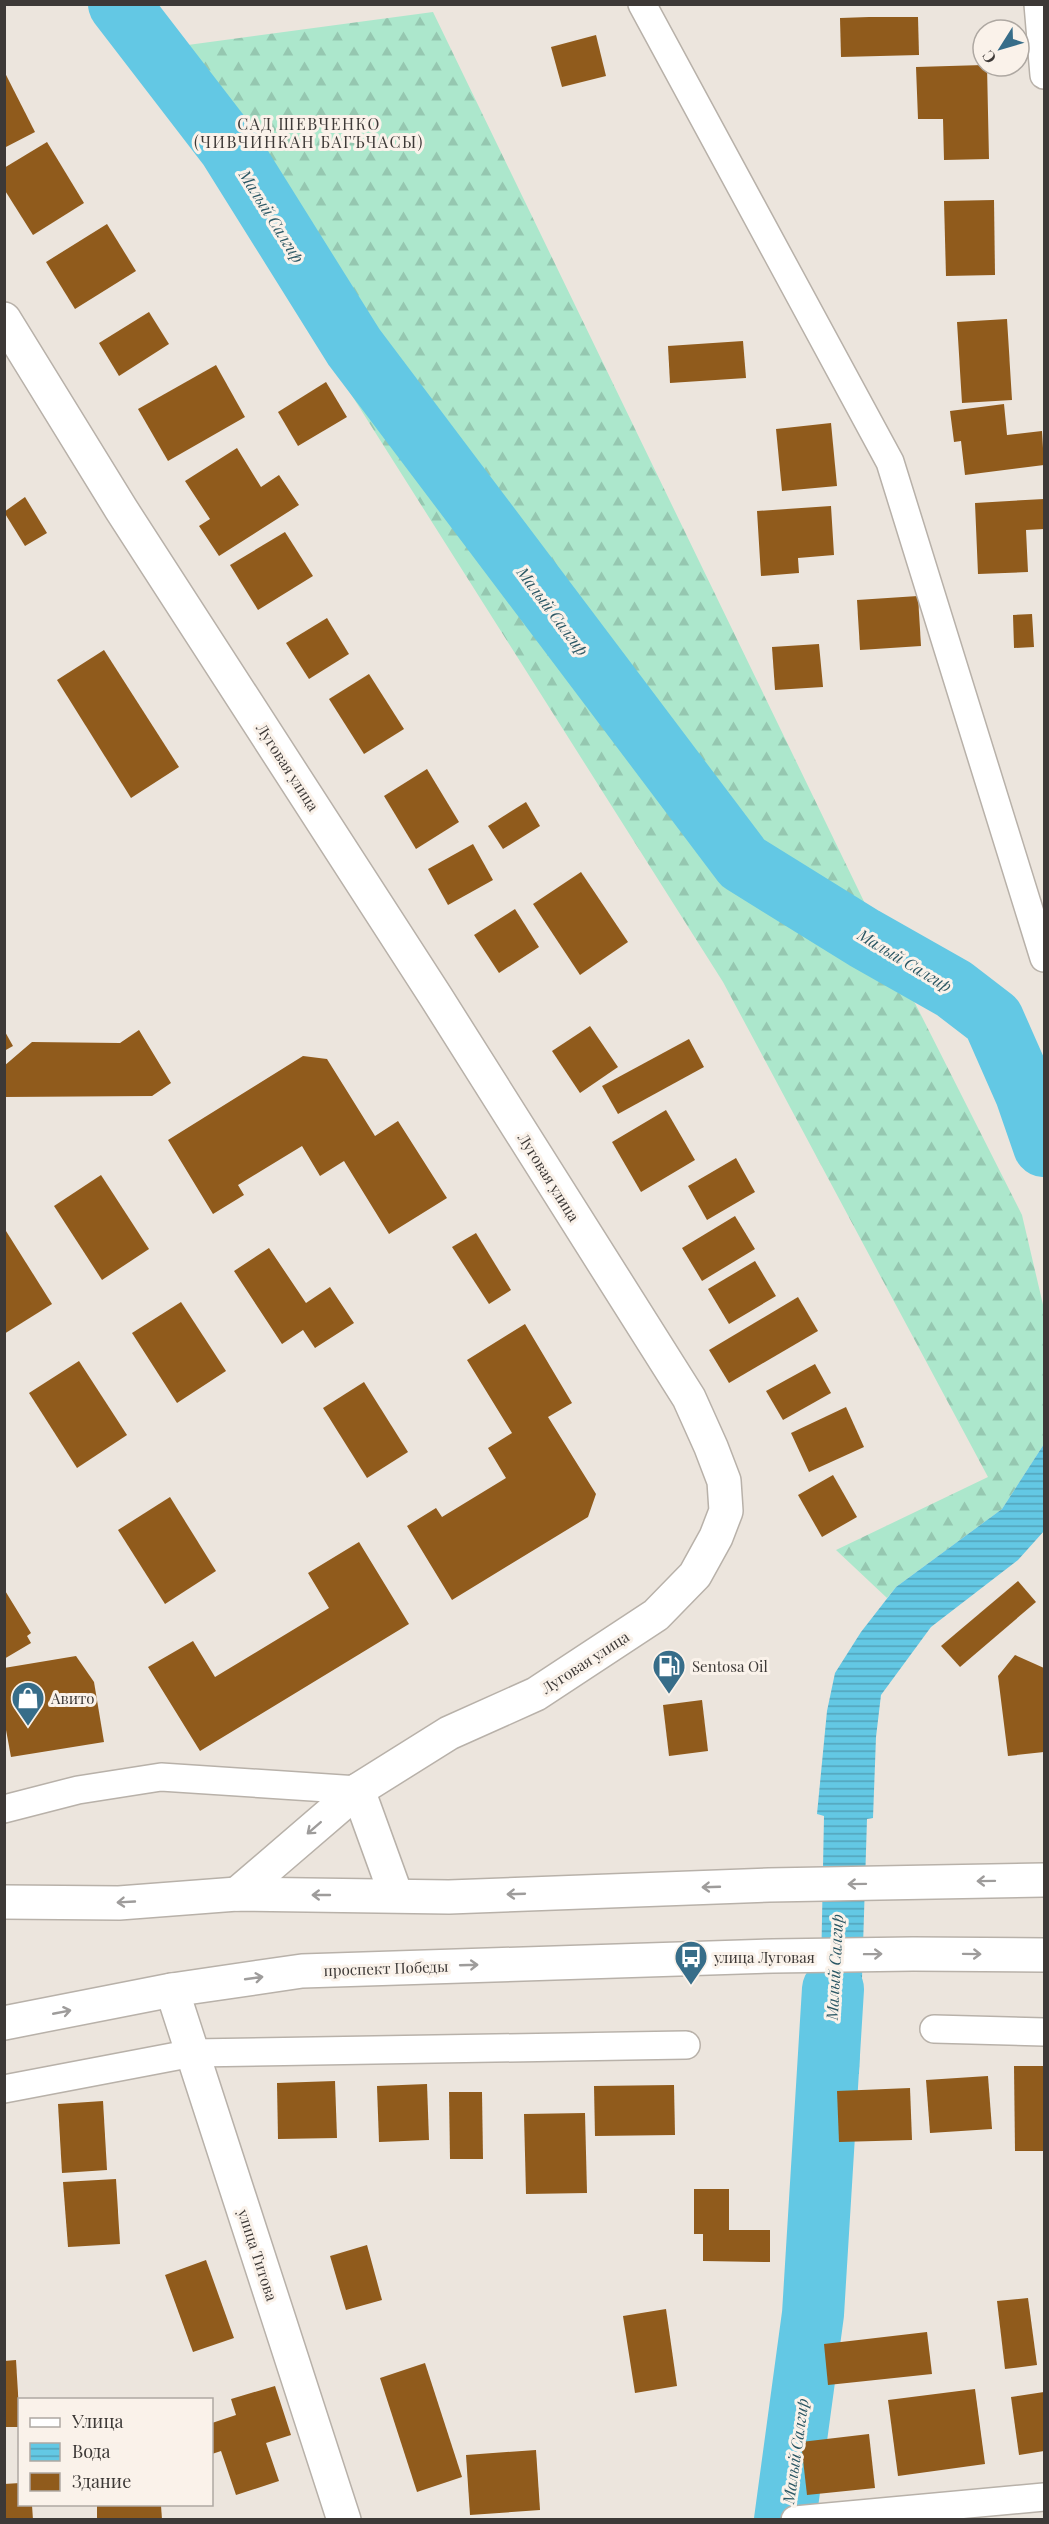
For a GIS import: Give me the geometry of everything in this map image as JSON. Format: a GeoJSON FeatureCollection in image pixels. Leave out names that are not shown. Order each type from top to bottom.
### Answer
{"type":"FeatureCollection","features":[{"type":"Feature","properties":{"kind":"main road","name":"Луговая улица"},"geometry":{"type":"LineString","coordinates":[[4,320],[121,509],[430,987],[689,1398],[723,1481],[726,1511],[716,1537],[695,1575],[656,1616],[536,1694],[449,1733],[358,1790],[237,1894]]}},
{"type":"Feature","properties":{"kind":"main road"},"geometry":{"type":"LineString","coordinates":[[358,1790],[396,1894]]}},
{"type":"Feature","properties":{"kind":"main road"},"geometry":{"type":"LineString","coordinates":[[4,1902],[119,1903],[237,1894],[396,1894],[448,1897],[770,1885],[1044,1880]]}},
{"type":"Feature","properties":{"kind":"main road","name":"проспект Победы"},"geometry":{"type":"LineString","coordinates":[[4,2023],[172,1990],[302,1971],[773,1956],[1044,1955]]}},
{"type":"Feature","properties":{"kind":"main road","name":"улица Титова"},"geometry":{"type":"LineString","coordinates":[[172,1990],[344,2520]]}},
{"type":"Feature","properties":{"kind":"street"},"geometry":{"type":"LineString","coordinates":[[642,4],[890,462],[1044,958]]}},
{"type":"Feature","properties":{"kind":"street"},"geometry":{"type":"LineString","coordinates":[[1038,4],[1044,75]]}},
{"type":"Feature","properties":{"kind":"street"},"geometry":{"type":"LineString","coordinates":[[4,1809],[78,1790],[161,1777],[358,1790]]}},
{"type":"Feature","properties":{"kind":"street"},"geometry":{"type":"LineString","coordinates":[[934,2029],[1044,2032]]}},
{"type":"Feature","properties":{"kind":"street"},"geometry":{"type":"LineString","coordinates":[[4,2089],[193,2053],[686,2045]]}},
{"type":"Feature","properties":{"kind":"street"},"geometry":{"type":"LineString","coordinates":[[795,2520],[1044,2497]]}},
{"type":"Feature","properties":{"kind":"green space"},"geometry":{"type":"Polygon","coordinates":[[[101,5],[145,5],[173,47],[433,12],[872,918],[1022,1215],[1044,1309],[1044,1444],[1002,1509],[896,1587],[887,1598],[836,1550],[988,1477],[723,982],[194,146],[101,5]]]}},
{"type":"Feature","properties":{"kind":"water"},"geometry":{"type":"Polygon","coordinates":[[[1044,1444],[1044,1531],[1018,1560],[931,1627],[881,1695],[876,1737],[873,1818],[867,1819],[859,2074],[819,2074],[824,1816],[817,1814],[827,1711],[835,1673],[861,1632],[896,1587],[1002,1509],[1044,1444]]]}},
{"type":"Feature","properties":{"kind":"building"},"geometry":{"type":"Polygon","coordinates":[[[918,17],[919,55],[841,57],[840,18],[918,17]]]}},
{"type":"Feature","properties":{"kind":"building"},"geometry":{"type":"Polygon","coordinates":[[[596,35],[606,76],[562,87],[551,47],[596,35]]]}},
{"type":"Feature","properties":{"kind":"building"},"geometry":{"type":"Polygon","coordinates":[[[971,65],[971,78],[987,78],[989,159],[944,160],[943,119],[918,119],[916,67],[971,65]]]}},
{"type":"Feature","properties":{"kind":"building"},"geometry":{"type":"Polygon","coordinates":[[[4,71],[35,132],[4,148],[4,71]]]}},
{"type":"Feature","properties":{"kind":"building"},"geometry":{"type":"Polygon","coordinates":[[[47,142],[84,203],[33,235],[4,189],[4,168],[47,142]]]}},
{"type":"Feature","properties":{"kind":"building"},"geometry":{"type":"Polygon","coordinates":[[[994,200],[995,275],[946,276],[944,201],[994,200]]]}},
{"type":"Feature","properties":{"kind":"building"},"geometry":{"type":"Polygon","coordinates":[[[107,224],[136,271],[75,309],[46,262],[107,224]]]}},
{"type":"Feature","properties":{"kind":"building"},"geometry":{"type":"Polygon","coordinates":[[[149,312],[169,344],[119,376],[99,343],[149,312]]]}},
{"type":"Feature","properties":{"kind":"building"},"geometry":{"type":"Polygon","coordinates":[[[1007,319],[1012,400],[962,403],[957,322],[1007,319]]]}},
{"type":"Feature","properties":{"kind":"building"},"geometry":{"type":"Polygon","coordinates":[[[743,341],[746,378],[670,383],[668,346],[743,341]]]}},
{"type":"Feature","properties":{"kind":"building"},"geometry":{"type":"Polygon","coordinates":[[[216,365],[245,417],[168,461],[138,409],[216,365]]]}},
{"type":"Feature","properties":{"kind":"building"},"geometry":{"type":"Polygon","coordinates":[[[326,382],[347,417],[298,446],[278,412],[326,382]]]}},
{"type":"Feature","properties":{"kind":"building"},"geometry":{"type":"Polygon","coordinates":[[[1004,404],[1007,435],[1042,431],[1044,465],[965,475],[961,441],[954,442],[950,411],[1004,404]]]}},
{"type":"Feature","properties":{"kind":"building"},"geometry":{"type":"Polygon","coordinates":[[[831,423],[837,486],[782,491],[776,429],[831,423]]]}},
{"type":"Feature","properties":{"kind":"building"},"geometry":{"type":"Polygon","coordinates":[[[237,448],[261,487],[279,475],[299,505],[219,556],[199,526],[210,519],[185,481],[237,448]]]}},
{"type":"Feature","properties":{"kind":"building"},"geometry":{"type":"Polygon","coordinates":[[[25,497],[47,533],[25,546],[4,512],[25,497]]]}},
{"type":"Feature","properties":{"kind":"building"},"geometry":{"type":"Polygon","coordinates":[[[1044,499],[1044,529],[1026,530],[1028,572],[978,574],[975,503],[1044,499]]]}},
{"type":"Feature","properties":{"kind":"building"},"geometry":{"type":"Polygon","coordinates":[[[831,506],[834,555],[798,558],[799,573],[761,576],[757,511],[831,506]]]}},
{"type":"Feature","properties":{"kind":"building"},"geometry":{"type":"Polygon","coordinates":[[[285,532],[313,576],[258,610],[230,565],[285,532]]]}},
{"type":"Feature","properties":{"kind":"building"},"geometry":{"type":"Polygon","coordinates":[[[918,596],[921,646],[860,650],[857,600],[918,596]]]}},
{"type":"Feature","properties":{"kind":"building"},"geometry":{"type":"Polygon","coordinates":[[[1032,614],[1034,647],[1014,648],[1013,615],[1032,614]]]}},
{"type":"Feature","properties":{"kind":"building"},"geometry":{"type":"Polygon","coordinates":[[[327,618],[349,654],[309,679],[286,643],[327,618]]]}},
{"type":"Feature","properties":{"kind":"building"},"geometry":{"type":"Polygon","coordinates":[[[819,644],[823,687],[775,690],[772,647],[819,644]]]}},
{"type":"Feature","properties":{"kind":"building"},"geometry":{"type":"Polygon","coordinates":[[[104,650],[179,767],[131,798],[57,680],[104,650]]]}},
{"type":"Feature","properties":{"kind":"building"},"geometry":{"type":"Polygon","coordinates":[[[369,674],[404,729],[364,754],[329,699],[369,674]]]}},
{"type":"Feature","properties":{"kind":"building"},"geometry":{"type":"Polygon","coordinates":[[[427,769],[459,822],[416,849],[384,796],[427,769]]]}},
{"type":"Feature","properties":{"kind":"building"},"geometry":{"type":"Polygon","coordinates":[[[526,802],[540,826],[503,849],[488,826],[526,802]]]}},
{"type":"Feature","properties":{"kind":"building"},"geometry":{"type":"Polygon","coordinates":[[[473,844],[493,880],[448,905],[428,869],[473,844]]]}},
{"type":"Feature","properties":{"kind":"building"},"geometry":{"type":"Polygon","coordinates":[[[581,872],[628,942],[580,975],[533,904],[581,872]]]}},
{"type":"Feature","properties":{"kind":"building"},"geometry":{"type":"Polygon","coordinates":[[[515,909],[539,947],[499,973],[474,935],[515,909]]]}},
{"type":"Feature","properties":{"kind":"building"},"geometry":{"type":"Polygon","coordinates":[[[590,1026],[618,1067],[580,1093],[552,1051],[590,1026]]]}},
{"type":"Feature","properties":{"kind":"building"},"geometry":{"type":"Polygon","coordinates":[[[4,1030],[13,1046],[4,1051],[4,1030]]]}},
{"type":"Feature","properties":{"kind":"building"},"geometry":{"type":"Polygon","coordinates":[[[139,1030],[171,1083],[152,1096],[4,1097],[4,1066],[32,1042],[120,1043],[139,1030]]]}},
{"type":"Feature","properties":{"kind":"building"},"geometry":{"type":"Polygon","coordinates":[[[689,1039],[704,1067],[618,1114],[602,1086],[689,1039]]]}},
{"type":"Feature","properties":{"kind":"building"},"geometry":{"type":"Polygon","coordinates":[[[303,1056],[327,1059],[375,1136],[398,1121],[447,1198],[389,1234],[344,1161],[320,1176],[302,1146],[238,1185],[244,1195],[213,1214],[168,1140],[303,1056]]]}},
{"type":"Feature","properties":{"kind":"building"},"geometry":{"type":"Polygon","coordinates":[[[666,1110],[695,1160],[641,1192],[612,1142],[666,1110]]]}},
{"type":"Feature","properties":{"kind":"building"},"geometry":{"type":"Polygon","coordinates":[[[736,1158],[755,1192],[707,1220],[688,1186],[736,1158]]]}},
{"type":"Feature","properties":{"kind":"building"},"geometry":{"type":"Polygon","coordinates":[[[101,1175],[149,1249],[102,1280],[54,1206],[101,1175]]]}},
{"type":"Feature","properties":{"kind":"building"},"geometry":{"type":"Polygon","coordinates":[[[735,1216],[755,1249],[702,1281],[682,1248],[735,1216]]]}},
{"type":"Feature","properties":{"kind":"building"},"geometry":{"type":"Polygon","coordinates":[[[6,1231],[52,1304],[4,1334],[4,1232],[6,1231]]]}},
{"type":"Feature","properties":{"kind":"building"},"geometry":{"type":"Polygon","coordinates":[[[476,1233],[511,1290],[489,1304],[452,1247],[476,1233]]]}},
{"type":"Feature","properties":{"kind":"building"},"geometry":{"type":"Polygon","coordinates":[[[269,1248],[306,1303],[330,1287],[354,1323],[315,1348],[303,1330],[282,1344],[234,1271],[269,1248]]]}},
{"type":"Feature","properties":{"kind":"building"},"geometry":{"type":"Polygon","coordinates":[[[755,1261],[776,1296],[729,1324],[708,1289],[755,1261]]]}},
{"type":"Feature","properties":{"kind":"building"},"geometry":{"type":"Polygon","coordinates":[[[798,1297],[818,1331],[729,1383],[709,1350],[798,1297]]]}},
{"type":"Feature","properties":{"kind":"building"},"geometry":{"type":"Polygon","coordinates":[[[181,1302],[226,1371],[177,1403],[132,1333],[181,1302]]]}},
{"type":"Feature","properties":{"kind":"building"},"geometry":{"type":"Polygon","coordinates":[[[525,1324],[572,1403],[548,1417],[596,1494],[588,1517],[452,1600],[407,1526],[436,1508],[442,1517],[506,1478],[488,1448],[512,1433],[467,1360],[525,1324]]]}},
{"type":"Feature","properties":{"kind":"building"},"geometry":{"type":"Polygon","coordinates":[[[79,1361],[127,1435],[77,1468],[29,1393],[79,1361]]]}},
{"type":"Feature","properties":{"kind":"building"},"geometry":{"type":"Polygon","coordinates":[[[815,1364],[831,1393],[783,1420],[766,1391],[815,1364]]]}},
{"type":"Feature","properties":{"kind":"building"},"geometry":{"type":"Polygon","coordinates":[[[364,1382],[408,1452],[367,1478],[323,1408],[364,1382]]]}},
{"type":"Feature","properties":{"kind":"building"},"geometry":{"type":"Polygon","coordinates":[[[846,1407],[864,1447],[809,1472],[791,1433],[846,1407]]]}},
{"type":"Feature","properties":{"kind":"building"},"geometry":{"type":"Polygon","coordinates":[[[833,1475],[857,1517],[822,1537],[798,1495],[833,1475]]]}},
{"type":"Feature","properties":{"kind":"building"},"geometry":{"type":"Polygon","coordinates":[[[170,1497],[216,1571],[165,1604],[118,1530],[170,1497]]]}},
{"type":"Feature","properties":{"kind":"building"},"geometry":{"type":"Polygon","coordinates":[[[359,1542],[409,1624],[200,1751],[148,1667],[193,1641],[215,1677],[329,1608],[308,1573],[359,1542]]]}},
{"type":"Feature","properties":{"kind":"building"},"geometry":{"type":"Polygon","coordinates":[[[1018,1581],[1036,1602],[960,1667],[941,1646],[1018,1581]]]}},
{"type":"Feature","properties":{"kind":"building"},"geometry":{"type":"Polygon","coordinates":[[[4,1589],[31,1633],[27,1636],[31,1643],[4,1659],[4,1589]]]}},
{"type":"Feature","properties":{"kind":"building"},"geometry":{"type":"Polygon","coordinates":[[[1015,1655],[1044,1668],[1044,1752],[1008,1756],[998,1676],[1015,1655]]]}},
{"type":"Feature","properties":{"kind":"building"},"geometry":{"type":"Polygon","coordinates":[[[76,1656],[94,1682],[104,1742],[11,1757],[4,1719],[4,1668],[76,1656]]]}},
{"type":"Feature","properties":{"kind":"building"},"geometry":{"type":"Polygon","coordinates":[[[702,1700],[708,1751],[669,1756],[663,1705],[702,1700]]]}},
{"type":"Feature","properties":{"kind":"building"},"geometry":{"type":"Polygon","coordinates":[[[1014,2066],[1044,2066],[1044,2151],[1015,2151],[1014,2066]]]}},
{"type":"Feature","properties":{"kind":"building"},"geometry":{"type":"Polygon","coordinates":[[[988,2076],[992,2129],[930,2133],[926,2080],[988,2076]]]}},
{"type":"Feature","properties":{"kind":"building"},"geometry":{"type":"Polygon","coordinates":[[[335,2081],[337,2138],[278,2139],[277,2083],[335,2081]]]}},
{"type":"Feature","properties":{"kind":"building"},"geometry":{"type":"Polygon","coordinates":[[[427,2084],[429,2140],[379,2142],[377,2086],[427,2084]]]}},
{"type":"Feature","properties":{"kind":"building"},"geometry":{"type":"Polygon","coordinates":[[[674,2085],[675,2135],[595,2136],[594,2086],[674,2085]]]}},
{"type":"Feature","properties":{"kind":"building"},"geometry":{"type":"Polygon","coordinates":[[[910,2088],[912,2140],[839,2142],[837,2091],[910,2088]]]}},
{"type":"Feature","properties":{"kind":"building"},"geometry":{"type":"Polygon","coordinates":[[[449,2092],[482,2092],[483,2159],[450,2159],[449,2092]]]}},
{"type":"Feature","properties":{"kind":"building"},"geometry":{"type":"Polygon","coordinates":[[[103,2101],[107,2170],[62,2173],[58,2104],[103,2101]]]}},
{"type":"Feature","properties":{"kind":"building"},"geometry":{"type":"Polygon","coordinates":[[[585,2113],[587,2193],[526,2194],[524,2114],[585,2113]]]}},
{"type":"Feature","properties":{"kind":"building"},"geometry":{"type":"Polygon","coordinates":[[[116,2179],[120,2244],[68,2247],[63,2182],[116,2179]]]}},
{"type":"Feature","properties":{"kind":"building"},"geometry":{"type":"Polygon","coordinates":[[[694,2189],[729,2189],[729,2230],[770,2230],[770,2262],[703,2261],[703,2234],[694,2234],[694,2189]]]}},
{"type":"Feature","properties":{"kind":"building"},"geometry":{"type":"Polygon","coordinates":[[[367,2245],[382,2300],[346,2310],[330,2256],[367,2245]]]}},
{"type":"Feature","properties":{"kind":"building"},"geometry":{"type":"Polygon","coordinates":[[[206,2260],[234,2338],[193,2352],[165,2275],[206,2260]]]}},
{"type":"Feature","properties":{"kind":"building"},"geometry":{"type":"Polygon","coordinates":[[[1028,2298],[1037,2365],[1005,2369],[997,2301],[1028,2298]]]}},
{"type":"Feature","properties":{"kind":"building"},"geometry":{"type":"Polygon","coordinates":[[[666,2309],[677,2386],[635,2393],[623,2316],[666,2309]]]}},
{"type":"Feature","properties":{"kind":"building"},"geometry":{"type":"Polygon","coordinates":[[[927,2332],[932,2374],[828,2385],[824,2344],[927,2332]]]}},
{"type":"Feature","properties":{"kind":"building"},"geometry":{"type":"Polygon","coordinates":[[[16,2360],[18,2427],[4,2427],[4,2361],[16,2360]]]}},
{"type":"Feature","properties":{"kind":"building"},"geometry":{"type":"Polygon","coordinates":[[[425,2363],[462,2477],[417,2492],[380,2378],[425,2363]]]}},
{"type":"Feature","properties":{"kind":"building"},"geometry":{"type":"Polygon","coordinates":[[[275,2386],[291,2435],[266,2443],[279,2481],[236,2495],[221,2451],[213,2454],[213,2423],[236,2415],[231,2399],[275,2386]]]}},
{"type":"Feature","properties":{"kind":"building"},"geometry":{"type":"Polygon","coordinates":[[[975,2389],[985,2464],[898,2476],[888,2400],[975,2389]]]}},
{"type":"Feature","properties":{"kind":"building"},"geometry":{"type":"Polygon","coordinates":[[[1044,2392],[1044,2451],[1019,2455],[1011,2397],[1044,2392]]]}},
{"type":"Feature","properties":{"kind":"building"},"geometry":{"type":"Polygon","coordinates":[[[869,2434],[875,2488],[807,2495],[801,2442],[869,2434]]]}},
{"type":"Feature","properties":{"kind":"building"},"geometry":{"type":"Polygon","coordinates":[[[536,2450],[540,2510],[470,2515],[466,2455],[536,2450]]]}},
{"type":"Feature","properties":{"kind":"building"},"geometry":{"type":"Polygon","coordinates":[[[18,2483],[18,2506],[32,2506],[33,2520],[4,2520],[4,2484],[18,2483]]]}},
{"type":"Feature","properties":{"kind":"building"},"geometry":{"type":"Polygon","coordinates":[[[97,2506],[161,2506],[162,2520],[97,2520],[97,2506]]]}},
{"type":"Feature","properties":{"kind":"waterway","name":"Малый Салгир"},"geometry":{"type":"LineString","coordinates":[[119,4],[229,147],[354,347],[743,863],[864,938],[954,989],[993,1019],[1026,1094],[1044,1146]]}},
{"type":"Feature","properties":{"kind":"waterway","name":"Малый Салгир"},"geometry":{"type":"LineString","coordinates":[[785,2520],[813,2314],[833,1989]]}},
{"type":"Feature","properties":{"kind":"place","name":"Sentosa Oil"},"geometry":{"type":"Point","coordinates":[669,1695]}},
{"type":"Feature","properties":{"kind":"place","name":"Авито"},"geometry":{"type":"Point","coordinates":[28,1727]}},
{"type":"Feature","properties":{"kind":"place","name":"улица Луговая"},"geometry":{"type":"Point","coordinates":[691,1986]}},
{"type":"Feature","properties":{"kind":"district","name":"САД ШЕВЧЕНКО (ЧИВЧИНКАН БАГЪЧАСЫ)"},"geometry":{"type":"Point","coordinates":[309,132]}}]}
